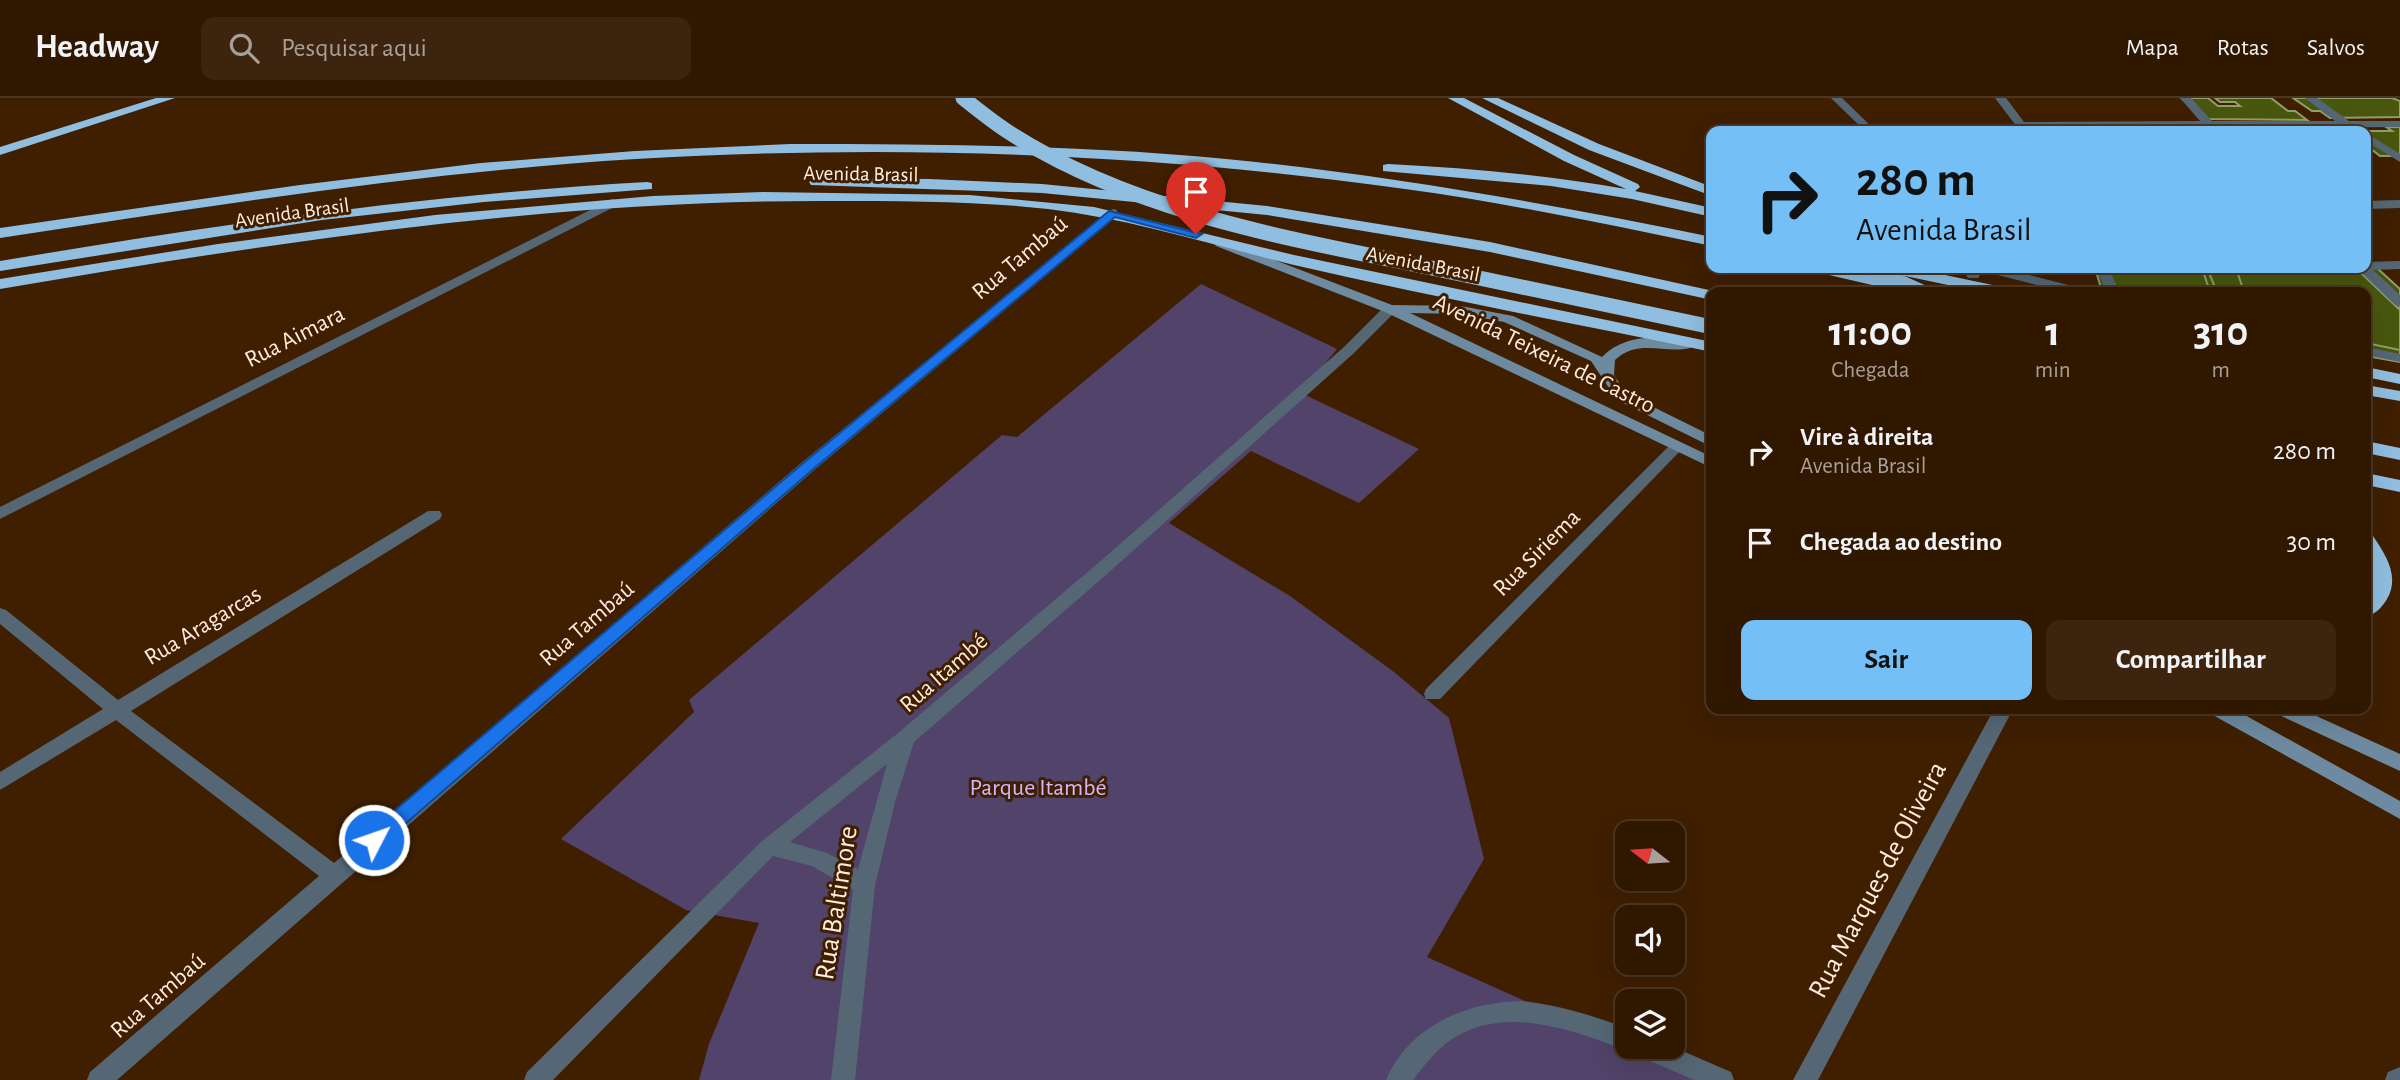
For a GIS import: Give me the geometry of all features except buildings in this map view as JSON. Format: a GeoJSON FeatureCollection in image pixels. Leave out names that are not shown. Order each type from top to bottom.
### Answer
{"type":"FeatureCollection","features":[{"type":"Feature","properties":{"kind":"highway"},"geometry":{"type":"LineString","coordinates":[[0,151],[169,98]]}},
{"type":"Feature","properties":{"kind":"highway"},"geometry":{"type":"LineString","coordinates":[[963,98],[1006,130],[1053,157],[1119,186],[1206,215],[1337,248],[1706,326]]}},
{"type":"Feature","properties":{"kind":"highway"},"geometry":{"type":"LineString","coordinates":[[1454,98],[1569,158],[1661,199]]}},
{"type":"Feature","properties":{"kind":"highway"},"geometry":{"type":"LineString","coordinates":[[1488,98],[1594,147],[1706,190]]}},
{"type":"Feature","properties":{"kind":"highway","name":"Avenida Brasil"},"geometry":{"type":"LineString","coordinates":[[0,222],[331,171],[477,155],[660,142],[939,135],[1161,144],[1388,168],[1498,185],[1706,228]]}},
{"type":"Feature","properties":{"kind":"highway","name":"Avenida Brasil"},"geometry":{"type":"LineString","coordinates":[[0,233],[290,190],[482,167],[671,153],[950,146],[1090,152],[1242,163],[1316,172],[1499,199],[1706,241]]}},
{"type":"Feature","properties":{"kind":"highway"},"geometry":{"type":"LineString","coordinates":[[1388,168],[1503,177],[1661,199],[1706,211]]}},
{"type":"Feature","properties":{"kind":"highway","name":"Avenida Brasil"},"geometry":{"type":"LineString","coordinates":[[0,266],[212,231],[453,200],[681,185],[869,182],[1060,189],[1241,206],[1356,222],[1496,247],[1706,294]]}},
{"type":"Feature","properties":{"kind":"highway","name":"Avenida Brasil"},"geometry":{"type":"LineString","coordinates":[[0,284],[221,246],[503,210],[706,197],[808,195],[991,201],[1113,213],[1346,271],[1706,347]]}},
{"type":"Feature","properties":{"kind":"highway"},"geometry":{"type":"LineString","coordinates":[[1840,273],[1900,287]]}},
{"type":"Feature","properties":{"kind":"highway"},"geometry":{"type":"LineString","coordinates":[[1881,273],[1911,287]]}},
{"type":"Feature","properties":{"kind":"highway"},"geometry":{"type":"LineString","coordinates":[[1914,273],[1979,287]]}},
{"type":"Feature","properties":{"kind":"highway"},"geometry":{"type":"LineString","coordinates":[[1982,273],[2012,287]]}},
{"type":"Feature","properties":{"kind":"highway"},"geometry":{"type":"LineString","coordinates":[[2371,373],[2400,379]]}},
{"type":"Feature","properties":{"kind":"highway"},"geometry":{"type":"LineString","coordinates":[[2371,391],[2400,396]]}},
{"type":"Feature","properties":{"kind":"highway"},"geometry":{"type":"LineString","coordinates":[[2371,448],[2400,454]]}},
{"type":"Feature","properties":{"kind":"highway"},"geometry":{"type":"LineString","coordinates":[[2371,459],[2400,465]]}},
{"type":"Feature","properties":{"kind":"highway"},"geometry":{"type":"LineString","coordinates":[[2371,468],[2400,474]]}},
{"type":"Feature","properties":{"kind":"highway"},"geometry":{"type":"LineString","coordinates":[[2371,480],[2400,486]]}},
{"type":"Feature","properties":{"kind":"highway"},"geometry":{"type":"LineString","coordinates":[[2371,548],[2378,559],[2384,580],[2381,595],[2371,605]]}},
{"type":"Feature","properties":{"kind":"street"},"geometry":{"type":"LineString","coordinates":[[1836,98],[1866,126]]}},
{"type":"Feature","properties":{"kind":"street"},"geometry":{"type":"LineString","coordinates":[[2000,98],[2022,126]]}},
{"type":"Feature","properties":{"kind":"street"},"geometry":{"type":"LineString","coordinates":[[2185,98],[2210,126]]}},
{"type":"Feature","properties":{"kind":"street"},"geometry":{"type":"LineString","coordinates":[[2310,98],[2350,126]]}},
{"type":"Feature","properties":{"kind":"street"},"geometry":{"type":"LineString","coordinates":[[2371,126],[2400,124]]}},
{"type":"Feature","properties":{"kind":"street"},"geometry":{"type":"LineString","coordinates":[[2371,139],[2400,159]]}},
{"type":"Feature","properties":{"kind":"street","name":"Rua Aimara"},"geometry":{"type":"LineString","coordinates":[[0,514],[612,203]]}},
{"type":"Feature","properties":{"kind":"street"},"geometry":{"type":"LineString","coordinates":[[2371,205],[2400,204]]}},
{"type":"Feature","properties":{"kind":"street","name":"Rua Tambaú"},"geometry":{"type":"LineString","coordinates":[[99,1080],[806,468],[1113,213]]}},
{"type":"Feature","properties":{"kind":"street","name":"Avenida Teixeira de Castro"},"geometry":{"type":"LineString","coordinates":[[1196,234],[1390,309],[1706,460]]}},
{"type":"Feature","properties":{"kind":"street"},"geometry":{"type":"LineString","coordinates":[[2371,267],[2400,265]]}},
{"type":"Feature","properties":{"kind":"street"},"geometry":{"type":"LineString","coordinates":[[1990,273],[2056,287]]}},
{"type":"Feature","properties":{"kind":"street"},"geometry":{"type":"LineString","coordinates":[[2371,273],[2400,303]]}},
{"type":"Feature","properties":{"kind":"street"},"geometry":{"type":"LineString","coordinates":[[1390,309],[1440,308],[1508,319],[1586,352],[1602,364],[1607,375]]}},
{"type":"Feature","properties":{"kind":"street","name":"Rua Itambé"},"geometry":{"type":"LineString","coordinates":[[536,1080],[769,847],[905,738],[1109,563],[1349,350],[1390,309]]}},
{"type":"Feature","properties":{"kind":"street"},"geometry":{"type":"LineString","coordinates":[[1454,340],[1447,330],[1453,319],[1467,314],[1489,314]]}},
{"type":"Feature","properties":{"kind":"street","name":"Avenida Teixeira de Castro"},"geometry":{"type":"LineString","coordinates":[[1706,347],[1665,342],[1634,345],[1612,354],[1606,365],[1611,385],[1622,397],[1706,439]]}},
{"type":"Feature","properties":{"kind":"street"},"geometry":{"type":"LineString","coordinates":[[2371,352],[2400,358]]}},
{"type":"Feature","properties":{"kind":"street","name":"Rua Siriema"},"geometry":{"type":"LineString","coordinates":[[1433,694],[1677,446]]}},
{"type":"Feature","properties":{"kind":"street","name":"Rua Aragarcas"},"geometry":{"type":"LineString","coordinates":[[0,782],[434,515]]}},
{"type":"Feature","properties":{"kind":"street"},"geometry":{"type":"LineString","coordinates":[[0,614],[115,709],[333,875]]}},
{"type":"Feature","properties":{"kind":"street","name":"Rua Marques de Oliveira"},"geometry":{"type":"LineString","coordinates":[[1805,1080],[2000,714]]}},
{"type":"Feature","properties":{"kind":"street"},"geometry":{"type":"LineString","coordinates":[[2227,714],[2400,811]]}},
{"type":"Feature","properties":{"kind":"street"},"geometry":{"type":"LineString","coordinates":[[2295,714],[2400,763]]}},
{"type":"Feature","properties":{"kind":"street","name":"Rua Baltimore"},"geometry":{"type":"LineString","coordinates":[[843,1080],[864,886],[885,802],[905,738]]}},
{"type":"Feature","properties":{"kind":"street"},"geometry":{"type":"LineString","coordinates":[[769,847],[796,851],[821,859],[846,871],[864,886]]}},
{"type":"Feature","properties":{"kind":"street"},"geometry":{"type":"LineString","coordinates":[[1398,1080],[1416,1056],[1455,1024],[1500,1012],[1548,1013],[1615,1035]]}},
{"type":"Feature","properties":{"kind":"street"},"geometry":{"type":"LineString","coordinates":[[1673,1059],[1722,1080]]}},
{"type":"Feature","properties":{"kind":"green space","name":"Parque Itambé"},"geometry":{"type":"Polygon","coordinates":[[[1201,284],[1337,349],[1301,393],[1419,449],[1359,503],[1251,451],[1169,523],[1290,596],[1394,672],[1449,718],[1484,859],[1427,957],[1615,1042],[1615,1059],[1653,1059],[1700,1080],[699,1080],[709,1044],[759,923],[686,910],[561,839],[694,712],[689,700],[1002,435],[1017,437],[1201,284]]]}},
{"type":"Feature","properties":{"kind":"route"},"geometry":{"type":"LineString","coordinates":[[374,840],[899,389],[1113,213],[1196,234]]}}]}
